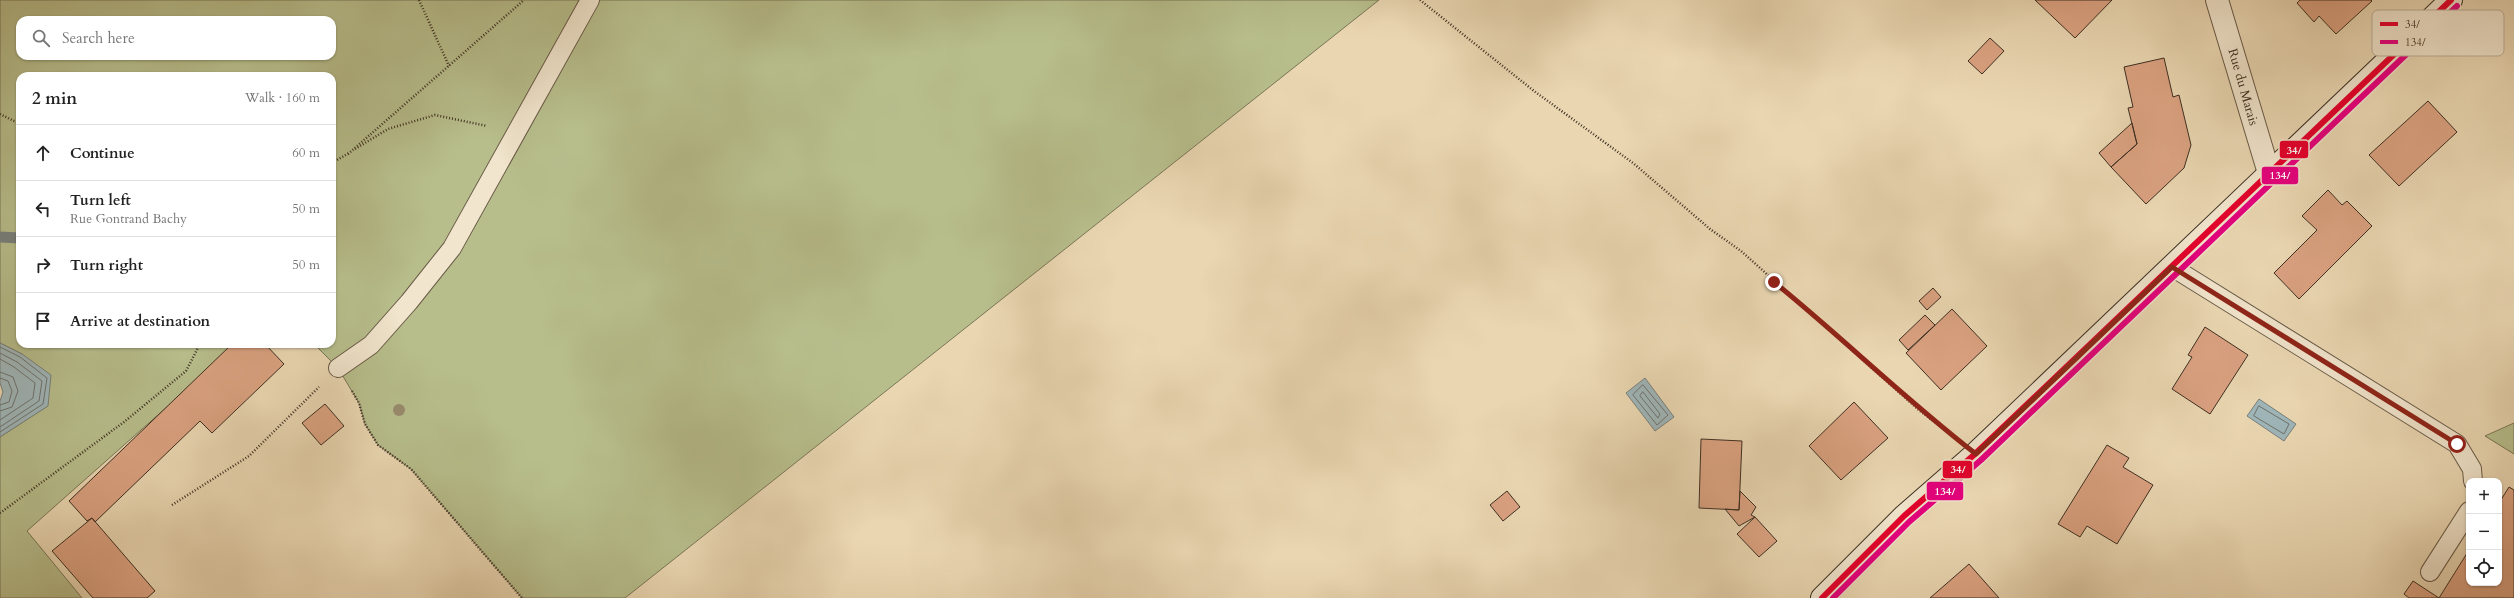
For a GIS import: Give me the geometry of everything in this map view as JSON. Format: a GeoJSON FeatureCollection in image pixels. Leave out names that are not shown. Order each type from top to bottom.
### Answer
{"type":"FeatureCollection","features":[{"type":"Feature","properties":{"kind":"street","name":"Rue du Marais"},"geometry":{"type":"LineString","coordinates":[[2217,0],[2269,173]]}},
{"type":"Feature","properties":{"kind":"street"},"geometry":{"type":"LineString","coordinates":[[2440,10],[2451,0]]}},
{"type":"Feature","properties":{"kind":"street"},"geometry":{"type":"LineString","coordinates":[[1822,598],[1904,516],[1976,454],[2392,56]]}},
{"type":"Feature","properties":{"kind":"lane"},"geometry":{"type":"LineString","coordinates":[[338,368],[371,344],[409,302],[452,248],[495,174],[513,138],[590,0]]}},
{"type":"Feature","properties":{"kind":"lane"},"geometry":{"type":"LineString","coordinates":[[2172,267],[2457,444],[2472,469],[2474,478]]}},
{"type":"Feature","properties":{"kind":"lane"},"geometry":{"type":"LineString","coordinates":[[2430,572],[2467,514]]}},
{"type":"Feature","properties":{"kind":"path"},"geometry":{"type":"LineString","coordinates":[[419,0],[450,66]]}},
{"type":"Feature","properties":{"kind":"path"},"geometry":{"type":"LineString","coordinates":[[348,154],[524,0]]}},
{"type":"Feature","properties":{"kind":"path"},"geometry":{"type":"LineString","coordinates":[[1420,0],[1534,91],[1633,163],[1710,229],[1741,251],[1920,411],[1976,454]]}},
{"type":"Feature","properties":{"kind":"path"},"geometry":{"type":"LineString","coordinates":[[0,114],[16,122]]}},
{"type":"Feature","properties":{"kind":"path"},"geometry":{"type":"LineString","coordinates":[[336,161],[388,129],[435,115],[484,125],[513,138]]}},
{"type":"Feature","properties":{"kind":"path"},"geometry":{"type":"LineString","coordinates":[[0,513],[124,422],[186,371],[198,348]]}},
{"type":"Feature","properties":{"kind":"path"},"geometry":{"type":"LineString","coordinates":[[172,505],[249,456],[338,368],[359,403],[366,424],[378,445],[411,469],[522,598]]}},
{"type":"Feature","properties":{"kind":"green space"},"geometry":{"type":"Polygon","coordinates":[[[0,0],[1379,0],[625,598],[522,598],[411,469],[378,445],[365,424],[359,403],[338,368],[318,348],[336,348],[336,72],[16,72],[16,348],[233,348],[27,531],[82,598],[0,598],[0,437],[47,406],[22,354],[0,343],[0,0]]]}},
{"type":"Feature","properties":{"kind":"green space"},"geometry":{"type":"Polygon","coordinates":[[[2514,423],[2514,454],[2485,436],[2514,423]]]}},
{"type":"Feature","properties":{"kind":"water"},"geometry":{"type":"Polygon","coordinates":[[[0,343],[22,354],[51,375],[48,406],[0,437],[0,401],[3,392],[0,383],[0,343]]]}},
{"type":"Feature","properties":{"kind":"water"},"geometry":{"type":"Polygon","coordinates":[[[1645,378],[1674,417],[1655,431],[1626,393],[1645,378]]]}},
{"type":"Feature","properties":{"kind":"water"},"geometry":{"type":"Polygon","coordinates":[[[2259,399],[2296,424],[2284,441],[2247,416],[2259,399]]]}},
{"type":"Feature","properties":{"kind":"building"},"geometry":{"type":"Polygon","coordinates":[[[2035,0],[2112,0],[2075,38],[2035,0]]]}},
{"type":"Feature","properties":{"kind":"building"},"geometry":{"type":"Polygon","coordinates":[[[2300,0],[2372,1],[2336,34],[2319,16],[2314,22],[2297,3],[2300,0]]]}},
{"type":"Feature","properties":{"kind":"building"},"geometry":{"type":"Polygon","coordinates":[[[1990,38],[2004,51],[1982,74],[1968,61],[1990,38]]]}},
{"type":"Feature","properties":{"kind":"building"},"geometry":{"type":"Polygon","coordinates":[[[2164,58],[2173,97],[2179,95],[2191,145],[2184,168],[2146,204],[2111,167],[2137,144],[2128,108],[2133,107],[2124,67],[2164,58]]]}},
{"type":"Feature","properties":{"kind":"building"},"geometry":{"type":"Polygon","coordinates":[[[2428,101],[2457,132],[2399,186],[2369,155],[2428,101]]]}},
{"type":"Feature","properties":{"kind":"building"},"geometry":{"type":"Polygon","coordinates":[[[2132,123],[2137,144],[2111,167],[2099,153],[2132,123]]]}},
{"type":"Feature","properties":{"kind":"building"},"geometry":{"type":"Polygon","coordinates":[[[2328,190],[2342,205],[2347,201],[2372,226],[2299,299],[2274,273],[2317,230],[2302,216],[2328,190]]]}},
{"type":"Feature","properties":{"kind":"building"},"geometry":{"type":"Polygon","coordinates":[[[1933,288],[1941,297],[1927,310],[1919,301],[1933,288]]]}},
{"type":"Feature","properties":{"kind":"building"},"geometry":{"type":"Polygon","coordinates":[[[1952,309],[1987,346],[1941,390],[1906,353],[1952,309]]]}},
{"type":"Feature","properties":{"kind":"building"},"geometry":{"type":"Polygon","coordinates":[[[1925,315],[1935,325],[1908,350],[1899,340],[1925,315]]]}},
{"type":"Feature","properties":{"kind":"building"},"geometry":{"type":"Polygon","coordinates":[[[2205,327],[2248,355],[2210,414],[2172,389],[2192,357],[2188,355],[2205,327]]]}},
{"type":"Feature","properties":{"kind":"building"},"geometry":{"type":"Polygon","coordinates":[[[228,348],[269,348],[284,364],[212,433],[200,421],[95,522],[92,518],[87,521],[69,501],[228,348]]]}},
{"type":"Feature","properties":{"kind":"building"},"geometry":{"type":"Polygon","coordinates":[[[1854,402],[1888,438],[1841,480],[1809,446],[1854,402]]]}},
{"type":"Feature","properties":{"kind":"building"},"geometry":{"type":"Polygon","coordinates":[[[325,404],[344,426],[321,445],[302,423],[325,404]]]}},
{"type":"Feature","properties":{"kind":"building"},"geometry":{"type":"Polygon","coordinates":[[[1701,439],[1742,441],[1739,510],[1699,508],[1701,439]]]}},
{"type":"Feature","properties":{"kind":"building"},"geometry":{"type":"Polygon","coordinates":[[[2107,445],[2129,458],[2123,467],[2153,485],[2117,544],[2087,526],[2080,537],[2058,524],[2107,445]]]}},
{"type":"Feature","properties":{"kind":"building"},"geometry":{"type":"Polygon","coordinates":[[[2509,487],[2514,490],[2514,598],[2439,598],[2466,555],[2466,586],[2502,586],[2502,498],[2509,487]]]}},
{"type":"Feature","properties":{"kind":"building"},"geometry":{"type":"Polygon","coordinates":[[[1507,491],[1520,507],[1503,521],[1490,505],[1507,491]]]}},
{"type":"Feature","properties":{"kind":"building"},"geometry":{"type":"Polygon","coordinates":[[[1740,491],[1756,507],[1751,515],[1755,517],[1739,526],[1725,509],[1739,510],[1740,491]]]}},
{"type":"Feature","properties":{"kind":"building"},"geometry":{"type":"Polygon","coordinates":[[[1755,517],[1777,541],[1759,557],[1737,534],[1755,517]]]}},
{"type":"Feature","properties":{"kind":"building"},"geometry":{"type":"Polygon","coordinates":[[[92,518],[155,591],[147,598],[93,598],[52,551],[92,518]]]}},
{"type":"Feature","properties":{"kind":"building"},"geometry":{"type":"Polygon","coordinates":[[[1969,564],[1999,598],[1930,598],[1969,564]]]}},
{"type":"Feature","properties":{"kind":"building"},"geometry":{"type":"Polygon","coordinates":[[[2413,581],[2439,598],[2409,598],[2404,594],[2413,581]]]}},
{"type":"Feature","properties":{"kind":"waterway"},"geometry":{"type":"LineString","coordinates":[[0,237],[16,238]]}},
{"type":"Feature","properties":{"kind":"transit line","name":"34/"},"geometry":{"type":"LineString","coordinates":[[2441,10],[2451,0]]}},
{"type":"Feature","properties":{"kind":"transit line","name":"134/"},"geometry":{"type":"LineString","coordinates":[[2453,10],[2457,6]]}},
{"type":"Feature","properties":{"kind":"transit line","name":"34/"},"geometry":{"type":"LineString","coordinates":[[1822,598],[1904,516],[1975,454],[2392,56]]}},
{"type":"Feature","properties":{"kind":"transit line","name":"134/"},"geometry":{"type":"LineString","coordinates":[[1833,598],[1909,522],[1981,460],[2405,56]]}},
{"type":"Feature","properties":{"kind":"route"},"geometry":{"type":"LineString","coordinates":[[1774,282],[1814,314],[1920,411],[1976,454],[2172,267],[2457,444]]}}]}
